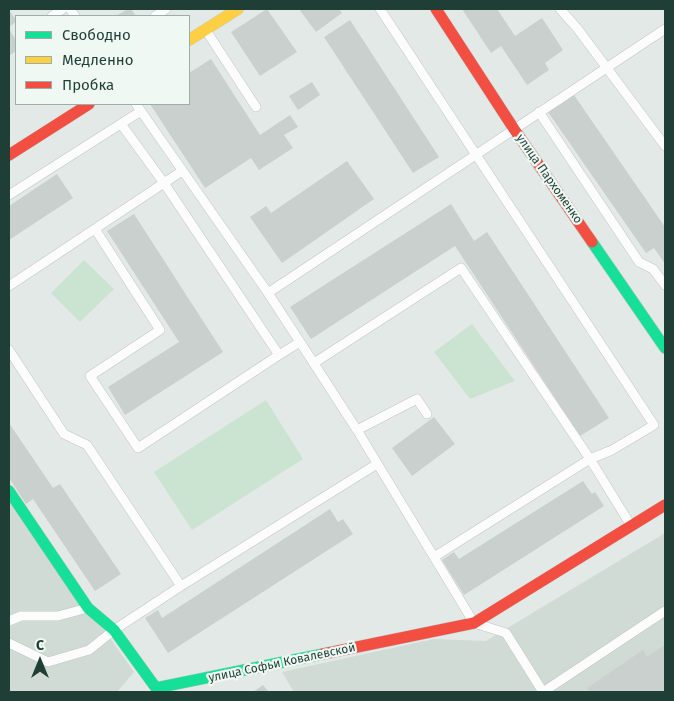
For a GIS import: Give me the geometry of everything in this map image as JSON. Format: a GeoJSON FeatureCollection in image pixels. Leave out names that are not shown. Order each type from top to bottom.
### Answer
{"type":"FeatureCollection","features":[{"type":"Feature","properties":{"kind":"street"},"geometry":{"type":"LineString","coordinates":[[190,39],[238,9]]}},
{"type":"Feature","properties":{"kind":"street","name":"улица Пархоменко"},"geometry":{"type":"LineString","coordinates":[[436,9],[514,129],[665,348]]}},
{"type":"Feature","properties":{"kind":"street"},"geometry":{"type":"LineString","coordinates":[[9,155],[87,105]]}},
{"type":"Feature","properties":{"kind":"street","name":"улица Софьи Ковалевской"},"geometry":{"type":"LineString","coordinates":[[9,492],[88,608],[114,630],[155,690],[474,623],[665,505]]}},
{"type":"Feature","properties":{"kind":"lane"},"geometry":{"type":"LineString","coordinates":[[380,9],[654,425],[612,450],[590,459],[434,558]]}},
{"type":"Feature","properties":{"kind":"lane"},"geometry":{"type":"LineString","coordinates":[[560,9],[577,28],[665,146]]}},
{"type":"Feature","properties":{"kind":"lane"},"geometry":{"type":"LineString","coordinates":[[268,293],[665,29]]}},
{"type":"Feature","properties":{"kind":"lane"},"geometry":{"type":"LineString","coordinates":[[206,30],[256,106]]}},
{"type":"Feature","properties":{"kind":"lane"},"geometry":{"type":"LineString","coordinates":[[9,195],[122,124],[138,108],[268,293],[314,363],[357,430],[474,623],[506,633],[543,692],[665,611]]}},
{"type":"Feature","properties":{"kind":"lane"},"geometry":{"type":"LineString","coordinates":[[540,112],[639,262],[653,268],[665,285]]}},
{"type":"Feature","properties":{"kind":"lane"},"geometry":{"type":"LineString","coordinates":[[122,124],[164,183],[279,355]]}},
{"type":"Feature","properties":{"kind":"lane"},"geometry":{"type":"LineString","coordinates":[[9,286],[182,171]]}},
{"type":"Feature","properties":{"kind":"lane"},"geometry":{"type":"LineString","coordinates":[[95,229],[160,330],[90,376],[138,448],[300,342]]}},
{"type":"Feature","properties":{"kind":"lane"},"geometry":{"type":"LineString","coordinates":[[314,363],[461,268],[590,459],[632,526]]}},
{"type":"Feature","properties":{"kind":"lane"},"geometry":{"type":"LineString","coordinates":[[9,350],[64,434],[87,445],[181,586]]}},
{"type":"Feature","properties":{"kind":"lane"},"geometry":{"type":"LineString","coordinates":[[357,430],[417,399],[427,414]]}},
{"type":"Feature","properties":{"kind":"lane"},"geometry":{"type":"LineString","coordinates":[[9,643],[48,662],[89,650],[114,630],[181,586],[377,464]]}},
{"type":"Feature","properties":{"kind":"lane"},"geometry":{"type":"LineString","coordinates":[[9,621],[21,616],[58,616],[88,608]]}},
{"type":"Feature","properties":{"kind":"shaded area"},"geometry":{"type":"Polygon","coordinates":[[[9,495],[134,672],[117,692],[9,692],[9,495]]]}},
{"type":"Feature","properties":{"kind":"shaded area"},"geometry":{"type":"Polygon","coordinates":[[[665,533],[665,692],[294,692],[282,672],[434,639],[486,641],[665,533]]]}},
{"type":"Feature","properties":{"kind":"green space"},"geometry":{"type":"Polygon","coordinates":[[[84,260],[114,289],[80,322],[51,293],[84,260]]]}},
{"type":"Feature","properties":{"kind":"green space"},"geometry":{"type":"Polygon","coordinates":[[[472,324],[515,381],[470,399],[434,352],[472,324]]]}},
{"type":"Feature","properties":{"kind":"green space"},"geometry":{"type":"Polygon","coordinates":[[[266,400],[303,459],[192,530],[154,472],[266,400]]]}},
{"type":"Feature","properties":{"kind":"building"},"geometry":{"type":"Polygon","coordinates":[[[131,9],[135,15],[118,15],[131,9]]]}},
{"type":"Feature","properties":{"kind":"building"},"geometry":{"type":"Polygon","coordinates":[[[267,9],[297,52],[260,76],[231,32],[267,9]]]}},
{"type":"Feature","properties":{"kind":"building"},"geometry":{"type":"Polygon","coordinates":[[[299,9],[339,9],[342,13],[316,32],[299,9]]]}},
{"type":"Feature","properties":{"kind":"building"},"geometry":{"type":"Polygon","coordinates":[[[462,9],[497,9],[515,36],[542,18],[563,50],[545,63],[549,70],[527,85],[501,46],[491,53],[462,9]]]}},
{"type":"Feature","properties":{"kind":"building"},"geometry":{"type":"Polygon","coordinates":[[[9,10],[15,19],[15,23],[9,27],[9,10]]]}},
{"type":"Feature","properties":{"kind":"building"},"geometry":{"type":"Polygon","coordinates":[[[350,20],[439,157],[413,173],[324,37],[350,20]]]}},
{"type":"Feature","properties":{"kind":"building"},"geometry":{"type":"Polygon","coordinates":[[[9,29],[15,38],[15,52],[9,56],[9,29]]]}},
{"type":"Feature","properties":{"kind":"building"},"geometry":{"type":"Polygon","coordinates":[[[211,59],[260,135],[290,115],[298,127],[284,135],[293,148],[259,170],[251,158],[205,188],[151,105],[190,105],[190,72],[211,59]]]}},
{"type":"Feature","properties":{"kind":"building"},"geometry":{"type":"Polygon","coordinates":[[[312,82],[320,95],[298,110],[289,96],[312,82]]]}},
{"type":"Feature","properties":{"kind":"building"},"geometry":{"type":"Polygon","coordinates":[[[574,95],[665,227],[665,264],[654,248],[646,253],[548,112],[574,95]]]}},
{"type":"Feature","properties":{"kind":"building"},"geometry":{"type":"Polygon","coordinates":[[[347,161],[374,199],[282,263],[250,217],[266,206],[271,213],[347,161]]]}},
{"type":"Feature","properties":{"kind":"building"},"geometry":{"type":"Polygon","coordinates":[[[57,174],[73,198],[9,240],[9,206],[57,174]]]}},
{"type":"Feature","properties":{"kind":"building"},"geometry":{"type":"Polygon","coordinates":[[[451,204],[474,241],[487,232],[609,418],[580,436],[455,246],[311,339],[290,307],[451,204]]]}},
{"type":"Feature","properties":{"kind":"building"},"geometry":{"type":"Polygon","coordinates":[[[134,214],[223,352],[125,415],[108,387],[179,342],[107,231],[134,214]]]}},
{"type":"Feature","properties":{"kind":"building"},"geometry":{"type":"Polygon","coordinates":[[[434,417],[455,444],[412,476],[392,448],[434,417]]]}},
{"type":"Feature","properties":{"kind":"building"},"geometry":{"type":"Polygon","coordinates":[[[9,423],[53,488],[60,484],[121,574],[95,591],[33,499],[26,504],[9,478],[9,423]]]}},
{"type":"Feature","properties":{"kind":"building"},"geometry":{"type":"Polygon","coordinates":[[[583,481],[592,494],[595,492],[604,506],[464,595],[442,560],[454,552],[459,559],[583,481]]]}},
{"type":"Feature","properties":{"kind":"building"},"geometry":{"type":"Polygon","coordinates":[[[330,509],[338,522],[343,519],[353,534],[168,653],[145,618],[158,610],[162,618],[330,509]]]}},
{"type":"Feature","properties":{"kind":"building"},"geometry":{"type":"Polygon","coordinates":[[[665,645],[665,692],[590,692],[587,688],[643,650],[647,657],[665,645]]]}},
{"type":"Feature","properties":{"kind":"building"},"geometry":{"type":"Polygon","coordinates":[[[263,685],[269,692],[253,692],[263,685]]]}},
{"type":"Feature","properties":{"kind":"traffic: fast"},"geometry":{"type":"LineString","coordinates":[[592,242],[665,348]]}},
{"type":"Feature","properties":{"kind":"traffic: fast"},"geometry":{"type":"LineString","coordinates":[[9,491],[88,608],[114,630],[156,688],[323,654]]}},
{"type":"Feature","properties":{"kind":"traffic: slow"},"geometry":{"type":"LineString","coordinates":[[190,39],[238,9]]}},
{"type":"Feature","properties":{"kind":"traffic: jam"},"geometry":{"type":"LineString","coordinates":[[436,9],[514,129],[592,242]]}},
{"type":"Feature","properties":{"kind":"traffic: jam"},"geometry":{"type":"LineString","coordinates":[[9,155],[87,105]]}},
{"type":"Feature","properties":{"kind":"traffic: jam"},"geometry":{"type":"LineString","coordinates":[[323,654],[474,623],[665,505]]}}]}
